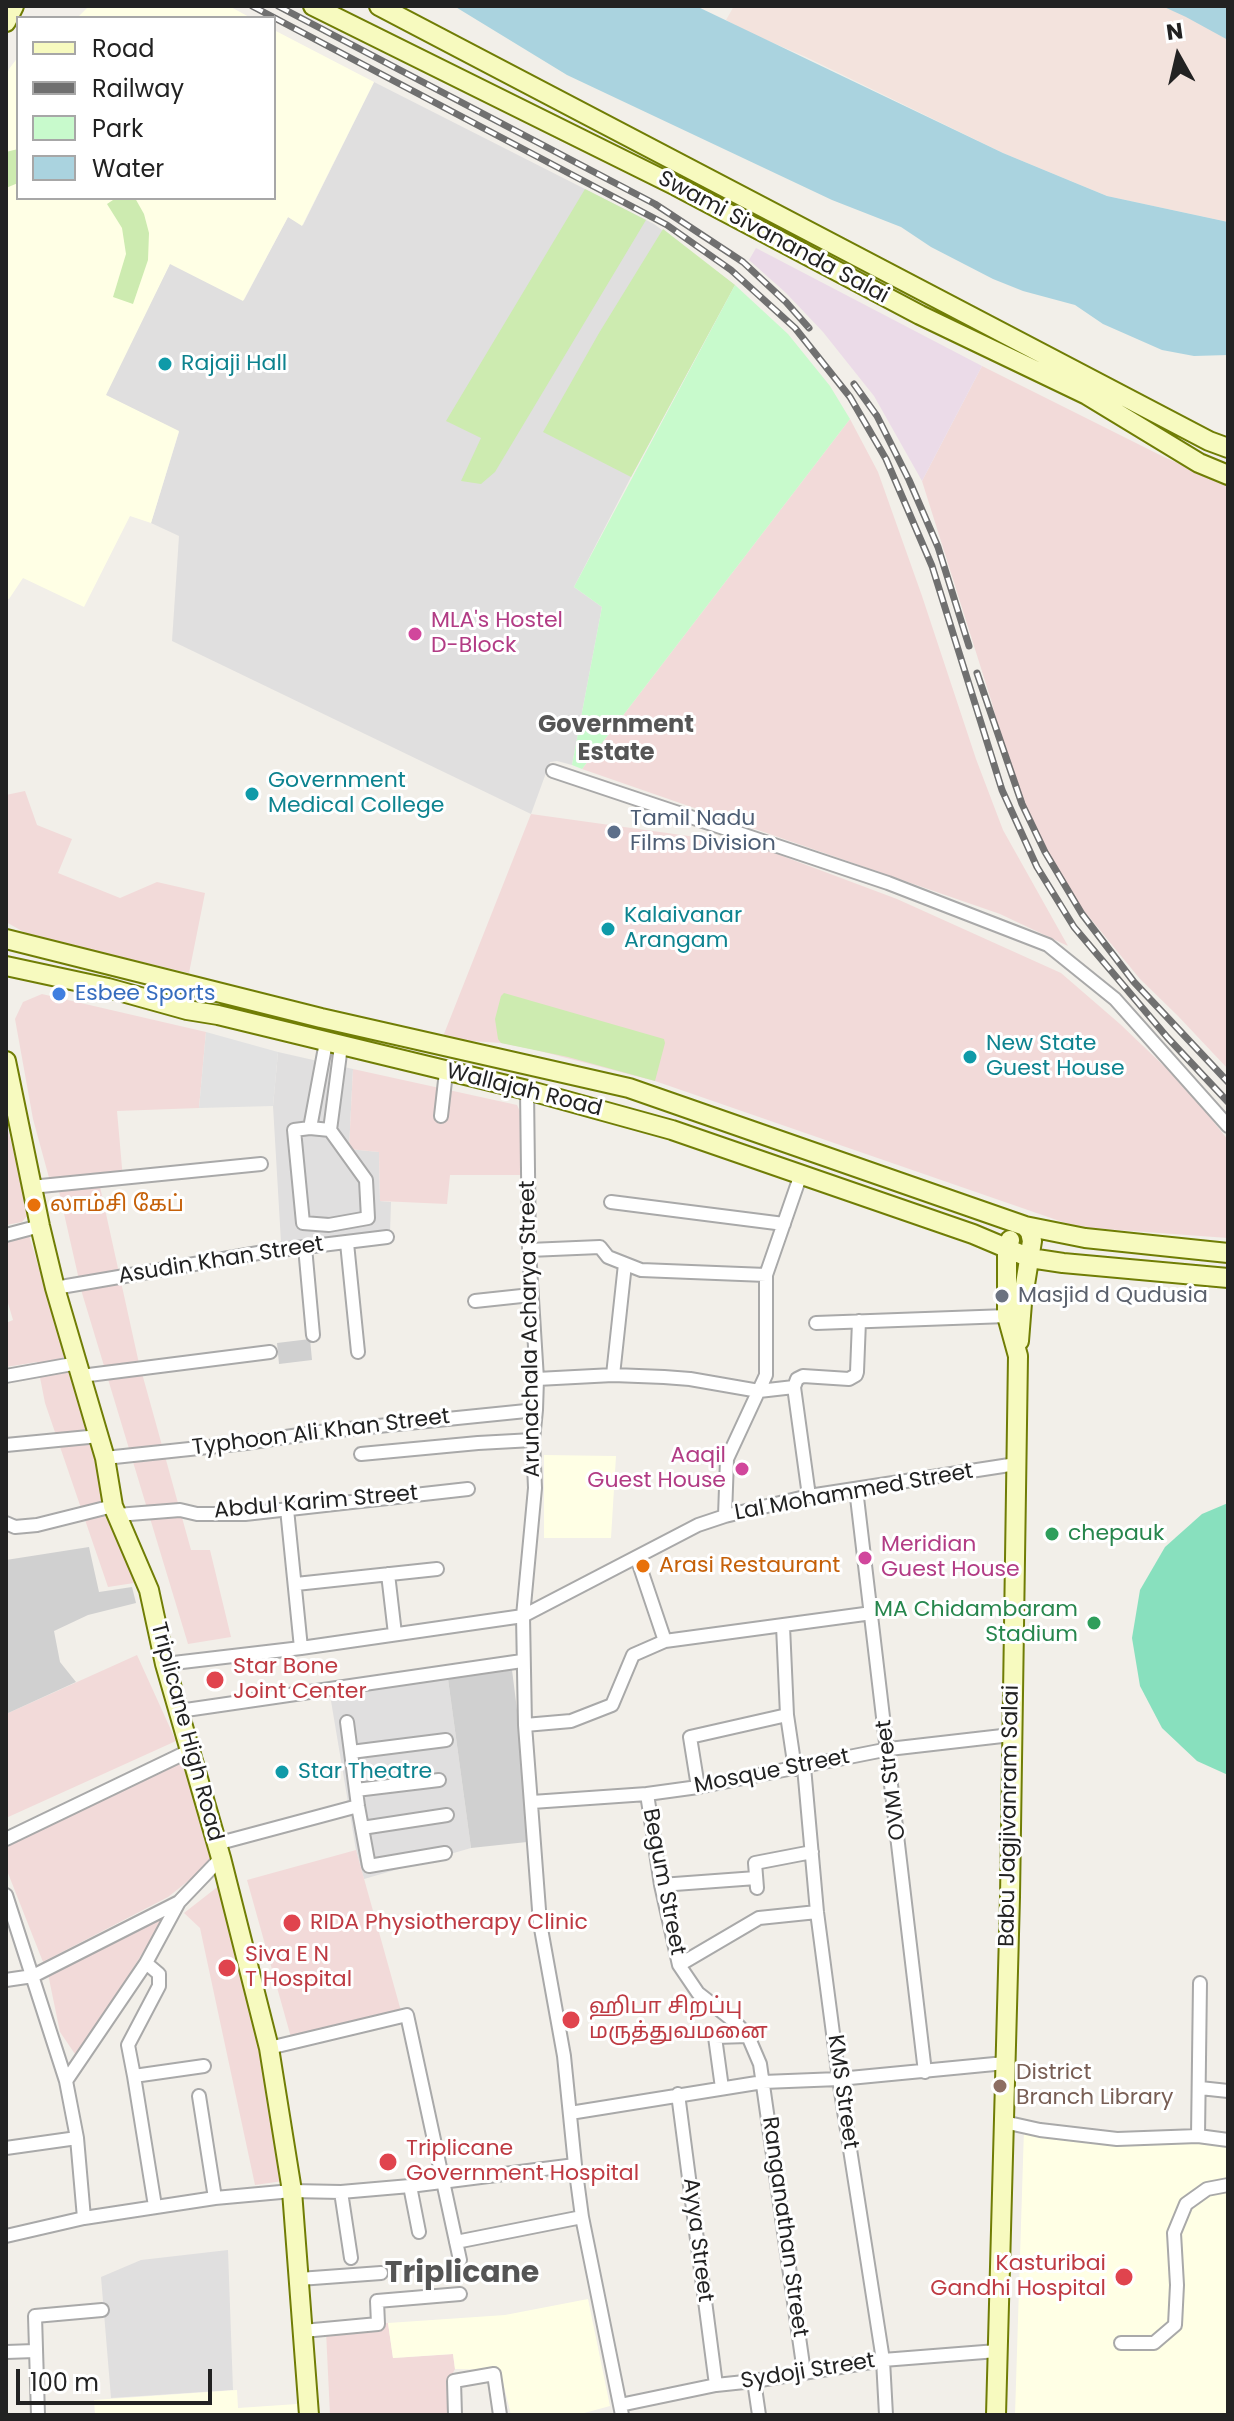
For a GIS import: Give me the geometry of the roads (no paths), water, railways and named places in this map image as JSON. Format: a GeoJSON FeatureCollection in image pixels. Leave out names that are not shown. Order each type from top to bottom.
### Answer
{"type":"FeatureCollection","features":[{"type":"Feature","properties":{"kind":"main road"},"geometry":{"type":"LineString","coordinates":[[6,22],[14,6]]}},
{"type":"Feature","properties":{"kind":"main road","name":"Swami Sivananda Salai"},"geometry":{"type":"LineString","coordinates":[[313,6],[676,186],[894,301],[1087,395],[1199,463],[1228,475]]}},
{"type":"Feature","properties":{"kind":"main road","name":"Swami Sivananda Salai"},"geometry":{"type":"LineString","coordinates":[[379,6],[1209,441],[1228,448]]}},
{"type":"Feature","properties":{"kind":"main road"},"geometry":{"type":"LineString","coordinates":[[894,301],[907,283]]}},
{"type":"Feature","properties":{"kind":"main road","name":"Wallajah Road"},"geometry":{"type":"LineString","coordinates":[[6,939],[279,1008],[629,1088],[1025,1226],[1085,1238],[1228,1253]]}},
{"type":"Feature","properties":{"kind":"main road","name":"Wallajah Road"},"geometry":{"type":"LineString","coordinates":[[6,966],[527,1090],[672,1130],[973,1234],[1030,1258],[1228,1278]]}},
{"type":"Feature","properties":{"kind":"main road","name":"Triplicane High Road"},"geometry":{"type":"LineString","coordinates":[[6,1061],[55,1288],[105,1458],[115,1511],[149,1590],[165,1664],[269,2048],[292,2191],[309,2415]]}},
{"type":"Feature","properties":{"kind":"main road"},"geometry":{"type":"LineString","coordinates":[[1007,1249],[1014,1233],[1025,1226],[1032,1241],[1022,1303],[1018,1356]]}},
{"type":"Feature","properties":{"kind":"main road","name":"Babu Jagjivanram Salai"},"geometry":{"type":"LineString","coordinates":[[996,2415],[1010,1897],[1018,1356],[1007,1316],[1007,1249]]}},
{"type":"Feature","properties":{"kind":"street"},"geometry":{"type":"LineString","coordinates":[[553,771],[888,883],[1048,945],[1115,999],[1228,1126]]}},
{"type":"Feature","properties":{"kind":"street"},"geometry":{"type":"LineString","coordinates":[[310,1128],[333,1044]]}},
{"type":"Feature","properties":{"kind":"street"},"geometry":{"type":"LineString","coordinates":[[330,1130],[294,1130],[303,1223],[329,1225],[368,1218],[366,1180],[330,1130],[333,1044]]}},
{"type":"Feature","properties":{"kind":"street"},"geometry":{"type":"LineString","coordinates":[[441,1116],[446,1072]]}},
{"type":"Feature","properties":{"kind":"street","name":"Arunachala Acharya Street"},"geometry":{"type":"LineString","coordinates":[[527,1090],[529,1250],[537,1379],[533,1440],[535,1488],[523,1616],[525,1725],[540,1923],[564,2056],[582,2217],[621,2410]]}},
{"type":"Feature","properties":{"kind":"street"},"geometry":{"type":"LineString","coordinates":[[31,1187],[261,1164]]}},
{"type":"Feature","properties":{"kind":"street"},"geometry":{"type":"LineString","coordinates":[[725,1516],[727,1459],[766,1375],[766,1275],[801,1174]]}},
{"type":"Feature","properties":{"kind":"street"},"geometry":{"type":"LineString","coordinates":[[611,1202],[784,1224]]}},
{"type":"Feature","properties":{"kind":"street"},"geometry":{"type":"LineString","coordinates":[[6,1235],[40,1226]]}},
{"type":"Feature","properties":{"kind":"street","name":"Asudin Khan Street"},"geometry":{"type":"LineString","coordinates":[[55,1288],[264,1252],[387,1237]]}},
{"type":"Feature","properties":{"kind":"street"},"geometry":{"type":"LineString","coordinates":[[347,1243],[358,1352]]}},
{"type":"Feature","properties":{"kind":"street"},"geometry":{"type":"LineString","coordinates":[[305,1247],[313,1335]]}},
{"type":"Feature","properties":{"kind":"street"},"geometry":{"type":"LineString","coordinates":[[529,1250],[600,1247],[608,1257],[641,1270],[766,1275]]}},
{"type":"Feature","properties":{"kind":"street"},"geometry":{"type":"LineString","coordinates":[[613,1375],[625,1264]]}},
{"type":"Feature","properties":{"kind":"street"},"geometry":{"type":"LineString","coordinates":[[475,1301],[531,1295]]}},
{"type":"Feature","properties":{"kind":"street"},"geometry":{"type":"LineString","coordinates":[[816,1323],[1007,1316]]}},
{"type":"Feature","properties":{"kind":"street"},"geometry":{"type":"LineString","coordinates":[[809,1496],[794,1387],[797,1379],[803,1376],[849,1379],[856,1375],[859,1321]]}},
{"type":"Feature","properties":{"kind":"street"},"geometry":{"type":"LineString","coordinates":[[6,1376],[270,1352]]}},
{"type":"Feature","properties":{"kind":"street"},"geometry":{"type":"LineString","coordinates":[[537,1379],[613,1375],[690,1379],[759,1391],[794,1387]]}},
{"type":"Feature","properties":{"kind":"street","name":"Typhoon Ali Khan Street"},"geometry":{"type":"LineString","coordinates":[[105,1458],[536,1410]]}},
{"type":"Feature","properties":{"kind":"street"},"geometry":{"type":"LineString","coordinates":[[6,1445],[99,1436]]}},
{"type":"Feature","properties":{"kind":"street"},"geometry":{"type":"LineString","coordinates":[[361,1454],[533,1440]]}},
{"type":"Feature","properties":{"kind":"street","name":"Lal Mohammed Street"},"geometry":{"type":"LineString","coordinates":[[165,1664],[523,1616],[698,1525],[725,1516],[809,1496],[1016,1464]]}},
{"type":"Feature","properties":{"kind":"street","name":"Abdul Karim Street"},"geometry":{"type":"LineString","coordinates":[[6,1523],[15,1527],[37,1525],[115,1511],[180,1510],[197,1514],[245,1514],[468,1489]]}},
{"type":"Feature","properties":{"kind":"street","name":"OVM Street"},"geometry":{"type":"LineString","coordinates":[[856,1489],[925,2072]]}},
{"type":"Feature","properties":{"kind":"street"},"geometry":{"type":"LineString","coordinates":[[287,1509],[301,1648]]}},
{"type":"Feature","properties":{"kind":"street"},"geometry":{"type":"LineString","coordinates":[[637,1558],[665,1641]]}},
{"type":"Feature","properties":{"kind":"street"},"geometry":{"type":"LineString","coordinates":[[296,1584],[437,1569]]}},
{"type":"Feature","properties":{"kind":"street"},"geometry":{"type":"LineString","coordinates":[[388,1574],[395,1634]]}},
{"type":"Feature","properties":{"kind":"street"},"geometry":{"type":"LineString","coordinates":[[525,1725],[571,1721],[612,1705],[633,1655],[665,1641],[872,1613]]}},
{"type":"Feature","properties":{"kind":"street","name":"KMS Street"},"geometry":{"type":"LineString","coordinates":[[783,1626],[787,1715],[800,1768],[812,1852],[839,2079],[883,2360],[886,2415]]}},
{"type":"Feature","properties":{"kind":"street"},"geometry":{"type":"LineString","coordinates":[[179,1711],[522,1661]]}},
{"type":"Feature","properties":{"kind":"street"},"geometry":{"type":"LineString","coordinates":[[698,1787],[690,1737],[787,1715]]}},
{"type":"Feature","properties":{"kind":"street"},"geometry":{"type":"LineString","coordinates":[[347,1722],[369,1866],[445,1853]]}},
{"type":"Feature","properties":{"kind":"street","name":"Mosque Street"},"geometry":{"type":"LineString","coordinates":[[532,1802],[698,1787],[889,1749],[1011,1735]]}},
{"type":"Feature","properties":{"kind":"street"},"geometry":{"type":"LineString","coordinates":[[351,1752],[446,1740]]}},
{"type":"Feature","properties":{"kind":"street"},"geometry":{"type":"LineString","coordinates":[[6,1839],[189,1751]]}},
{"type":"Feature","properties":{"kind":"street"},"geometry":{"type":"LineString","coordinates":[[356,1790],[439,1780]]}},
{"type":"Feature","properties":{"kind":"street","name":"Begum Street"},"geometry":{"type":"LineString","coordinates":[[647,1794],[661,1885],[679,1965],[698,1993],[748,2036],[760,2064],[763,2082]]}},
{"type":"Feature","properties":{"kind":"street"},"geometry":{"type":"LineString","coordinates":[[66,2081],[146,1963],[179,1902],[218,1851],[358,1806]]}},
{"type":"Feature","properties":{"kind":"street"},"geometry":{"type":"LineString","coordinates":[[362,1828],[447,1815]]}},
{"type":"Feature","properties":{"kind":"street"},"geometry":{"type":"LineString","coordinates":[[661,1885],[756,1883],[755,1863],[812,1852]]}},
{"type":"Feature","properties":{"kind":"street"},"geometry":{"type":"LineString","coordinates":[[6,1895],[66,2081],[77,2138],[84,2218]]}},
{"type":"Feature","properties":{"kind":"street"},"geometry":{"type":"LineString","coordinates":[[6,1980],[33,1976],[179,1902]]}},
{"type":"Feature","properties":{"kind":"street"},"geometry":{"type":"LineString","coordinates":[[679,1965],[759,1918],[817,1912]]}},
{"type":"Feature","properties":{"kind":"street"},"geometry":{"type":"LineString","coordinates":[[146,1963],[159,1974],[159,1986],[128,2045],[155,2206]]}},
{"type":"Feature","properties":{"kind":"street"},"geometry":{"type":"LineString","coordinates":[[1198,2136],[1200,1983]]}},
{"type":"Feature","properties":{"kind":"street"},"geometry":{"type":"LineString","coordinates":[[269,2048],[407,2015],[460,2260]]}},
{"type":"Feature","properties":{"kind":"street"},"geometry":{"type":"LineString","coordinates":[[722,2088],[715,2037],[748,2036]]}},
{"type":"Feature","properties":{"kind":"street"},"geometry":{"type":"LineString","coordinates":[[570,2113],[763,2082],[839,2079],[1005,2063]]}},
{"type":"Feature","properties":{"kind":"street"},"geometry":{"type":"LineString","coordinates":[[134,2076],[204,2066]]}},
{"type":"Feature","properties":{"kind":"street","name":"Ranganathan Street"},"geometry":{"type":"LineString","coordinates":[[763,2082],[804,2372]]}},
{"type":"Feature","properties":{"kind":"street"},"geometry":{"type":"LineString","coordinates":[[1200,2088],[1228,2091]]}},
{"type":"Feature","properties":{"kind":"street","name":"Ayya Street"},"geometry":{"type":"LineString","coordinates":[[678,2094],[716,2385]]}},
{"type":"Feature","properties":{"kind":"street"},"geometry":{"type":"LineString","coordinates":[[199,2096],[215,2198]]}},
{"type":"Feature","properties":{"kind":"street"},"geometry":{"type":"LineString","coordinates":[[1004,2122],[1040,2130],[1117,2139],[1198,2136],[1228,2140]]}},
{"type":"Feature","properties":{"kind":"street"},"geometry":{"type":"LineString","coordinates":[[6,2148],[77,2138]]}},
{"type":"Feature","properties":{"kind":"street"},"geometry":{"type":"LineString","coordinates":[[6,2236],[84,2218],[215,2198],[410,2186],[575,2165]]}},
{"type":"Feature","properties":{"kind":"street"},"geometry":{"type":"LineString","coordinates":[[1121,2343],[1154,2343],[1175,2325],[1177,2285],[1174,2233],[1186,2204],[1207,2189],[1228,2185]]}},
{"type":"Feature","properties":{"kind":"street"},"geometry":{"type":"LineString","coordinates":[[410,2186],[419,2232]]}},
{"type":"Feature","properties":{"kind":"street"},"geometry":{"type":"LineString","coordinates":[[341,2192],[351,2258]]}},
{"type":"Feature","properties":{"kind":"street"},"geometry":{"type":"LineString","coordinates":[[456,2242],[582,2217]]}},
{"type":"Feature","properties":{"kind":"street"},"geometry":{"type":"LineString","coordinates":[[299,2279],[381,2273]]}},
{"type":"Feature","properties":{"kind":"street"},"geometry":{"type":"LineString","coordinates":[[303,2331],[378,2324],[377,2301],[460,2294]]}},
{"type":"Feature","properties":{"kind":"street"},"geometry":{"type":"LineString","coordinates":[[38,2415],[35,2316],[102,2310]]}},
{"type":"Feature","properties":{"kind":"street"},"geometry":{"type":"LineString","coordinates":[[6,2352],[35,2351]]}},
{"type":"Feature","properties":{"kind":"street","name":"Sydoji Street"},"geometry":{"type":"LineString","coordinates":[[621,2410],[716,2385],[883,2360],[997,2351]]}},
{"type":"Feature","properties":{"kind":"street"},"geometry":{"type":"LineString","coordinates":[[455,2415],[454,2381],[494,2374],[500,2415]]}},
{"type":"Feature","properties":{"kind":"street"},"geometry":{"type":"LineString","coordinates":[[754,2381],[759,2415]]}},
{"type":"Feature","properties":{"kind":"water"},"geometry":{"type":"Polygon","coordinates":[[[454,6],[696,6],[1003,153],[1107,196],[1228,222],[1228,355],[1194,356],[1162,350],[1103,324],[1075,305],[993,279],[931,247],[901,227],[832,200],[567,75],[454,6]]]}},
{"type":"Feature","properties":{"kind":"water"},"geometry":{"type":"Polygon","coordinates":[[[1162,6],[1228,7],[1228,40],[1186,17],[1162,6]]]}},
{"type":"Feature","properties":{"kind":"railway"},"geometry":{"type":"LineString","coordinates":[[252,6],[271,16]]}},
{"type":"Feature","properties":{"kind":"railway"},"geometry":{"type":"LineString","coordinates":[[278,6],[655,204],[743,262],[809,328]]}},
{"type":"Feature","properties":{"kind":"railway"},"geometry":{"type":"LineString","coordinates":[[276,19],[667,225],[731,270],[795,328],[850,397],[886,459],[932,566],[1002,790],[1037,867],[1074,927],[1167,1037],[1228,1102]]}},
{"type":"Feature","properties":{"kind":"railway"},"geometry":{"type":"LineString","coordinates":[[854,384],[877,416],[909,480],[938,547],[969,646]]}},
{"type":"Feature","properties":{"kind":"railway"},"geometry":{"type":"LineString","coordinates":[[977,673],[1022,804],[1045,852],[1082,914],[1134,982],[1228,1082]]}},
{"type":"Feature","properties":{"kind":"place","name":"Rajaji Hall"},"geometry":{"type":"Point","coordinates":[165,364]}},
{"type":"Feature","properties":{"kind":"place","name":"MLA's Hostel D-Block"},"geometry":{"type":"Point","coordinates":[415,634]}},
{"type":"Feature","properties":{"kind":"place","name":"Government Medical College"},"geometry":{"type":"Point","coordinates":[252,794]}},
{"type":"Feature","properties":{"kind":"place","name":"Tamil Nadu Films Division"},"geometry":{"type":"Point","coordinates":[614,832]}},
{"type":"Feature","properties":{"kind":"place","name":"Kalaivanar Arangam"},"geometry":{"type":"Point","coordinates":[608,929]}},
{"type":"Feature","properties":{"kind":"place","name":"Esbee Sports"},"geometry":{"type":"Point","coordinates":[59,994]}},
{"type":"Feature","properties":{"kind":"place","name":"New State Guest House"},"geometry":{"type":"Point","coordinates":[970,1057]}},
{"type":"Feature","properties":{"kind":"place","name":"லாம்சி கேப்"},"geometry":{"type":"Point","coordinates":[34,1205]}},
{"type":"Feature","properties":{"kind":"place","name":"Masjid d Qudusia"},"geometry":{"type":"Point","coordinates":[1002,1296]}},
{"type":"Feature","properties":{"kind":"place","name":"Aaqil Guest House"},"geometry":{"type":"Point","coordinates":[742,1469]}},
{"type":"Feature","properties":{"kind":"place","name":"chepauk"},"geometry":{"type":"Point","coordinates":[1052,1534]}},
{"type":"Feature","properties":{"kind":"place","name":"Meridian Guest House"},"geometry":{"type":"Point","coordinates":[865,1558]}},
{"type":"Feature","properties":{"kind":"place","name":"Arasi Restaurant"},"geometry":{"type":"Point","coordinates":[643,1566]}},
{"type":"Feature","properties":{"kind":"place","name":"MA Chidambaram Stadium"},"geometry":{"type":"Point","coordinates":[1094,1623]}},
{"type":"Feature","properties":{"kind":"place","name":"Star Bone Joint Center"},"geometry":{"type":"Point","coordinates":[215,1680]}},
{"type":"Feature","properties":{"kind":"place","name":"Star Theatre"},"geometry":{"type":"Point","coordinates":[282,1772]}},
{"type":"Feature","properties":{"kind":"place","name":"RIDA Physiotherapy Clinic"},"geometry":{"type":"Point","coordinates":[292,1923]}},
{"type":"Feature","properties":{"kind":"place","name":"Siva E N T Hospital"},"geometry":{"type":"Point","coordinates":[227,1968]}},
{"type":"Feature","properties":{"kind":"place","name":"ஹிபா சிறப்பு மருத்துவமனை"},"geometry":{"type":"Point","coordinates":[571,2020]}},
{"type":"Feature","properties":{"kind":"place","name":"District Branch Library"},"geometry":{"type":"Point","coordinates":[1000,2086]}},
{"type":"Feature","properties":{"kind":"place","name":"Triplicane Government Hospital"},"geometry":{"type":"Point","coordinates":[388,2162]}},
{"type":"Feature","properties":{"kind":"place","name":"Kasturibai Gandhi Hospital"},"geometry":{"type":"Point","coordinates":[1124,2277]}},
{"type":"Feature","properties":{"kind":"district","name":"Government Estate"},"geometry":{"type":"Point","coordinates":[616,740]}},
{"type":"Feature","properties":{"kind":"district","name":"Triplicane"},"geometry":{"type":"Point","coordinates":[462,2274]}}]}
